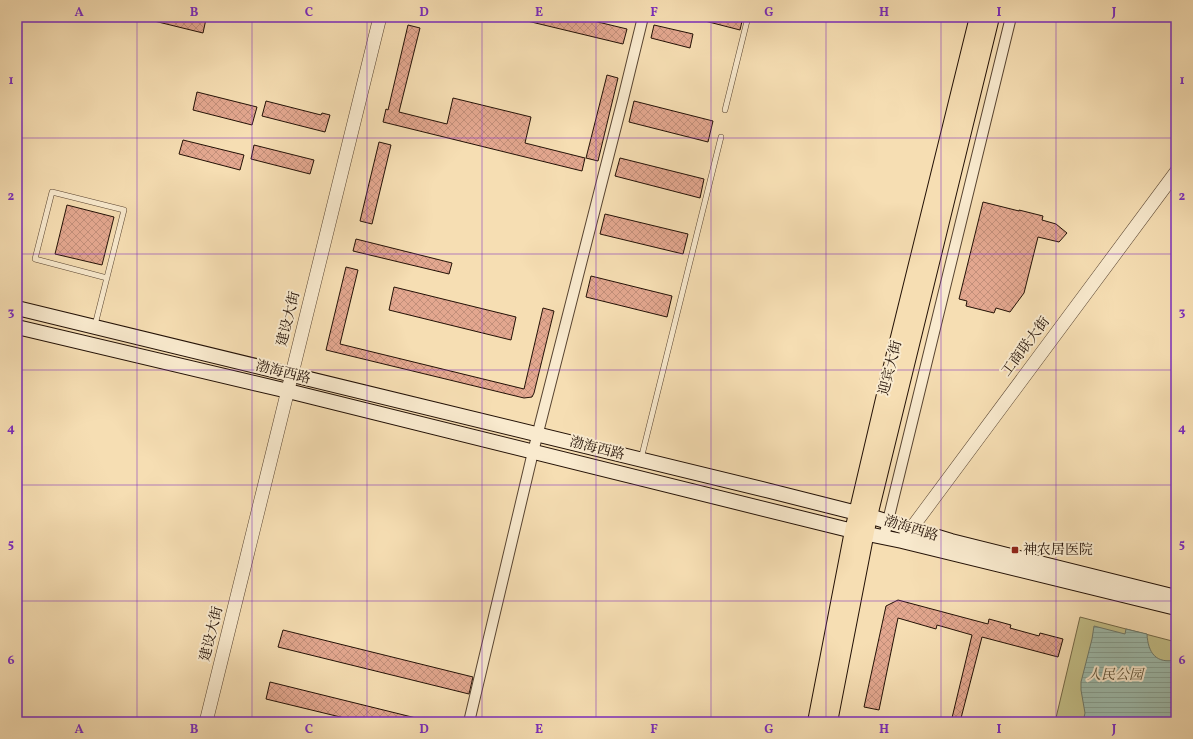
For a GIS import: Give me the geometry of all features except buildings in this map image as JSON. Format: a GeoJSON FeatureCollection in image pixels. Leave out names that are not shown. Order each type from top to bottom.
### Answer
{"type":"FeatureCollection","features":[{"type":"Feature","properties":{"kind":"main road","name":"迎宾大街"},"geometry":{"type":"LineString","coordinates":[[816,722],[863,514],[888,382],[978,17]]}},
{"type":"Feature","properties":{"kind":"main road","name":"迎宾大街"},"geometry":{"type":"LineString","coordinates":[[863,514],[991,17]]}},
{"type":"Feature","properties":{"kind":"main road","name":"渤海西路"},"geometry":{"type":"LineString","coordinates":[[17,308],[863,514],[951,541],[1176,597]]}},
{"type":"Feature","properties":{"kind":"main road","name":"渤海西路"},"geometry":{"type":"LineString","coordinates":[[17,327],[288,391],[859,532],[902,541],[1176,608]]}},
{"type":"Feature","properties":{"kind":"main road","name":"迎宾大街"},"geometry":{"type":"LineString","coordinates":[[828,722],[859,532]]}},
{"type":"Feature","properties":{"kind":"street","name":"建设大街"},"geometry":{"type":"LineString","coordinates":[[206,722],[380,17]]}},
{"type":"Feature","properties":{"kind":"street"},"geometry":{"type":"LineString","coordinates":[[469,722],[537,434],[643,17]]}},
{"type":"Feature","properties":{"kind":"street"},"geometry":{"type":"LineString","coordinates":[[884,537],[1011,17]]}},
{"type":"Feature","properties":{"kind":"street","name":"工商联大街"},"geometry":{"type":"LineString","coordinates":[[902,541],[1176,172]]}},
{"type":"Feature","properties":{"kind":"lane"},"geometry":{"type":"LineString","coordinates":[[725,110],[748,17]]}},
{"type":"Feature","properties":{"kind":"lane"},"geometry":{"type":"LineString","coordinates":[[641,460],[721,137]]}},
{"type":"Feature","properties":{"kind":"lane"},"geometry":{"type":"LineString","coordinates":[[95,327],[124,210],[52,192],[35,259],[107,278]]}},
{"type":"Feature","properties":{"kind":"green space","name":"人民公园"},"geometry":{"type":"Polygon","coordinates":[[[1080,617],[1176,642],[1176,722],[1055,722],[1080,617]]]}},
{"type":"Feature","properties":{"kind":"shaded area","name":"人民公园"},"geometry":{"type":"Polygon","coordinates":[[[1094,626],[1125,634],[1126,629],[1147,634],[1149,647],[1154,656],[1163,660],[1176,660],[1176,722],[1083,722],[1085,713],[1081,682],[1094,626]]]}},
{"type":"Feature","properties":{"kind":"place","name":"神农居医院"},"geometry":{"type":"Point","coordinates":[1015,550]}}]}
